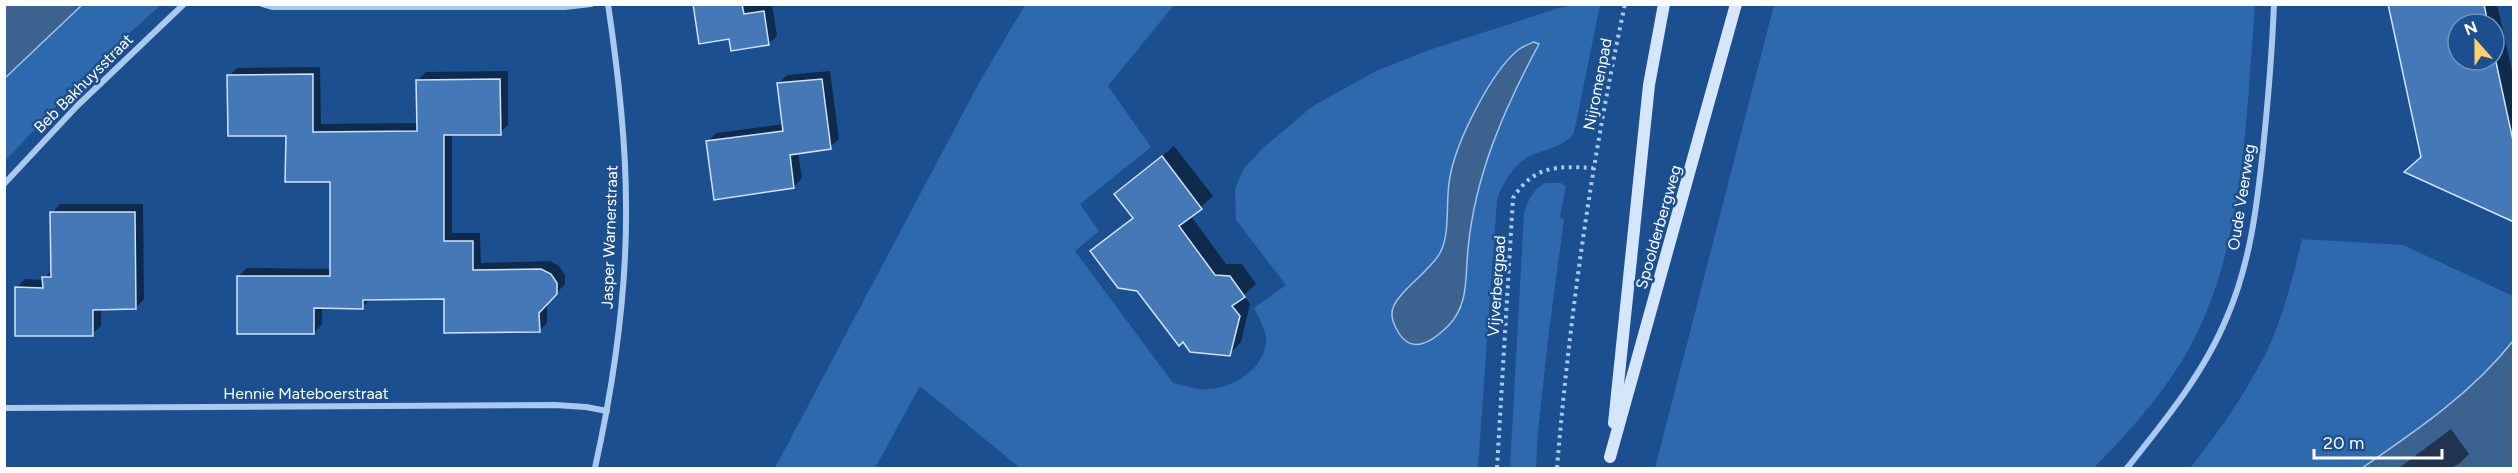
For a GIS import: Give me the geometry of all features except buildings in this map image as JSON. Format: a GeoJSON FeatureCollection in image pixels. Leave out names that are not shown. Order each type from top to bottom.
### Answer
{"type":"FeatureCollection","features":[{"type":"Feature","properties":{"kind":"main road","name":"Spoolderbergweg"},"geometry":{"type":"LineString","coordinates":[[1610,463],[1648,86],[1664,4]]}},
{"type":"Feature","properties":{"kind":"main road","name":"Spoolderbergweg"},"geometry":{"type":"LineString","coordinates":[[1610,463],[1736,4]]}},
{"type":"Feature","properties":{"kind":"street","name":"Beb Bakhuysstraat"},"geometry":{"type":"LineString","coordinates":[[4,184],[77,106],[184,4]]}},
{"type":"Feature","properties":{"kind":"street"},"geometry":{"type":"LineString","coordinates":[[262,4],[272,7],[565,7],[591,4]]}},
{"type":"Feature","properties":{"kind":"street","name":"Jasper Warnerstraat"},"geometry":{"type":"LineString","coordinates":[[595,468],[607,411],[622,303],[626,205],[621,110],[608,4]]}},
{"type":"Feature","properties":{"kind":"street","name":"Oude Veerweg"},"geometry":{"type":"LineString","coordinates":[[2127,468],[2168,417],[2202,366],[2227,317],[2246,261],[2256,210],[2272,65],[2274,4]]}},
{"type":"Feature","properties":{"kind":"street","name":"Hennie Mateboerstraat"},"geometry":{"type":"LineString","coordinates":[[4,408],[555,405],[607,411]]}},
{"type":"Feature","properties":{"kind":"path","name":"Nijromenpad"},"geometry":{"type":"LineString","coordinates":[[1593,168],[1625,4]]}},
{"type":"Feature","properties":{"kind":"path","name":"Vijverbergpad"},"geometry":{"type":"LineString","coordinates":[[1497,468],[1513,198],[1522,184],[1534,175],[1554,167],[1593,168]]}},
{"type":"Feature","properties":{"kind":"path"},"geometry":{"type":"LineString","coordinates":[[1557,468],[1575,294],[1593,168]]}},
{"type":"Feature","properties":{"kind":"shaded area"},"geometry":{"type":"Polygon","coordinates":[[[5,4],[82,4],[82,5],[5,78],[5,4]]]}},
{"type":"Feature","properties":{"kind":"shaded area"},"geometry":{"type":"Polygon","coordinates":[[[82,5],[161,5],[105,55],[5,161],[5,78],[82,5]]]}},
{"type":"Feature","properties":{"kind":"shaded area"},"geometry":{"type":"Polygon","coordinates":[[[1025,5],[1174,5],[1108,86],[1151,147],[1080,204],[1099,231],[1075,251],[1173,383],[1197,389],[1210,389],[1242,378],[1258,363],[1266,339],[1254,308],[1286,285],[1236,220],[1235,189],[1244,168],[1264,147],[1313,106],[1376,71],[1429,50],[1559,8],[1575,5],[1600,5],[1574,133],[1561,144],[1532,155],[1520,163],[1506,179],[1497,199],[1478,468],[1020,468],[920,386],[875,468],[775,468],[980,81],[1025,5]],[[1500,69],[1465,132],[1441,252],[1428,269],[1400,297],[1392,318],[1401,338],[1463,305],[1468,250],[1477,199],[1491,149],[1510,97],[1500,69]]]}},
{"type":"Feature","properties":{"kind":"shaded area"},"geometry":{"type":"Polygon","coordinates":[[[1774,5],[2255,5],[2240,178],[2223,263],[2210,304],[2182,361],[2159,394],[2094,468],[1655,468],[1774,5]]]}},
{"type":"Feature","properties":{"kind":"shaded area"},"geometry":{"type":"Polygon","coordinates":[[[1534,42],[1539,44],[1503,118],[1484,169],[1472,222],[1465,290],[1460,309],[1448,326],[1429,341],[1422,344],[1409,343],[1396,327],[1392,319],[1392,311],[1396,302],[1440,253],[1446,236],[1449,186],[1459,145],[1476,109],[1497,74],[1518,50],[1534,42]]]}},
{"type":"Feature","properties":{"kind":"shaded area"},"geometry":{"type":"Polygon","coordinates":[[[1545,183],[1561,183],[1566,186],[1560,217],[1564,219],[1549,331],[1536,468],[1510,468],[1524,213],[1532,196],[1545,183]]]}},
{"type":"Feature","properties":{"kind":"shaded area"},"geometry":{"type":"Polygon","coordinates":[[[2302,239],[2403,245],[2513,296],[2513,341],[2494,366],[2421,428],[2362,468],[2190,468],[2231,412],[2266,353],[2282,312],[2302,239]]]}},
{"type":"Feature","properties":{"kind":"shaded area"},"geometry":{"type":"Polygon","coordinates":[[[2513,341],[2513,468],[2362,468],[2442,410],[2480,378],[2513,341]]]}}]}
